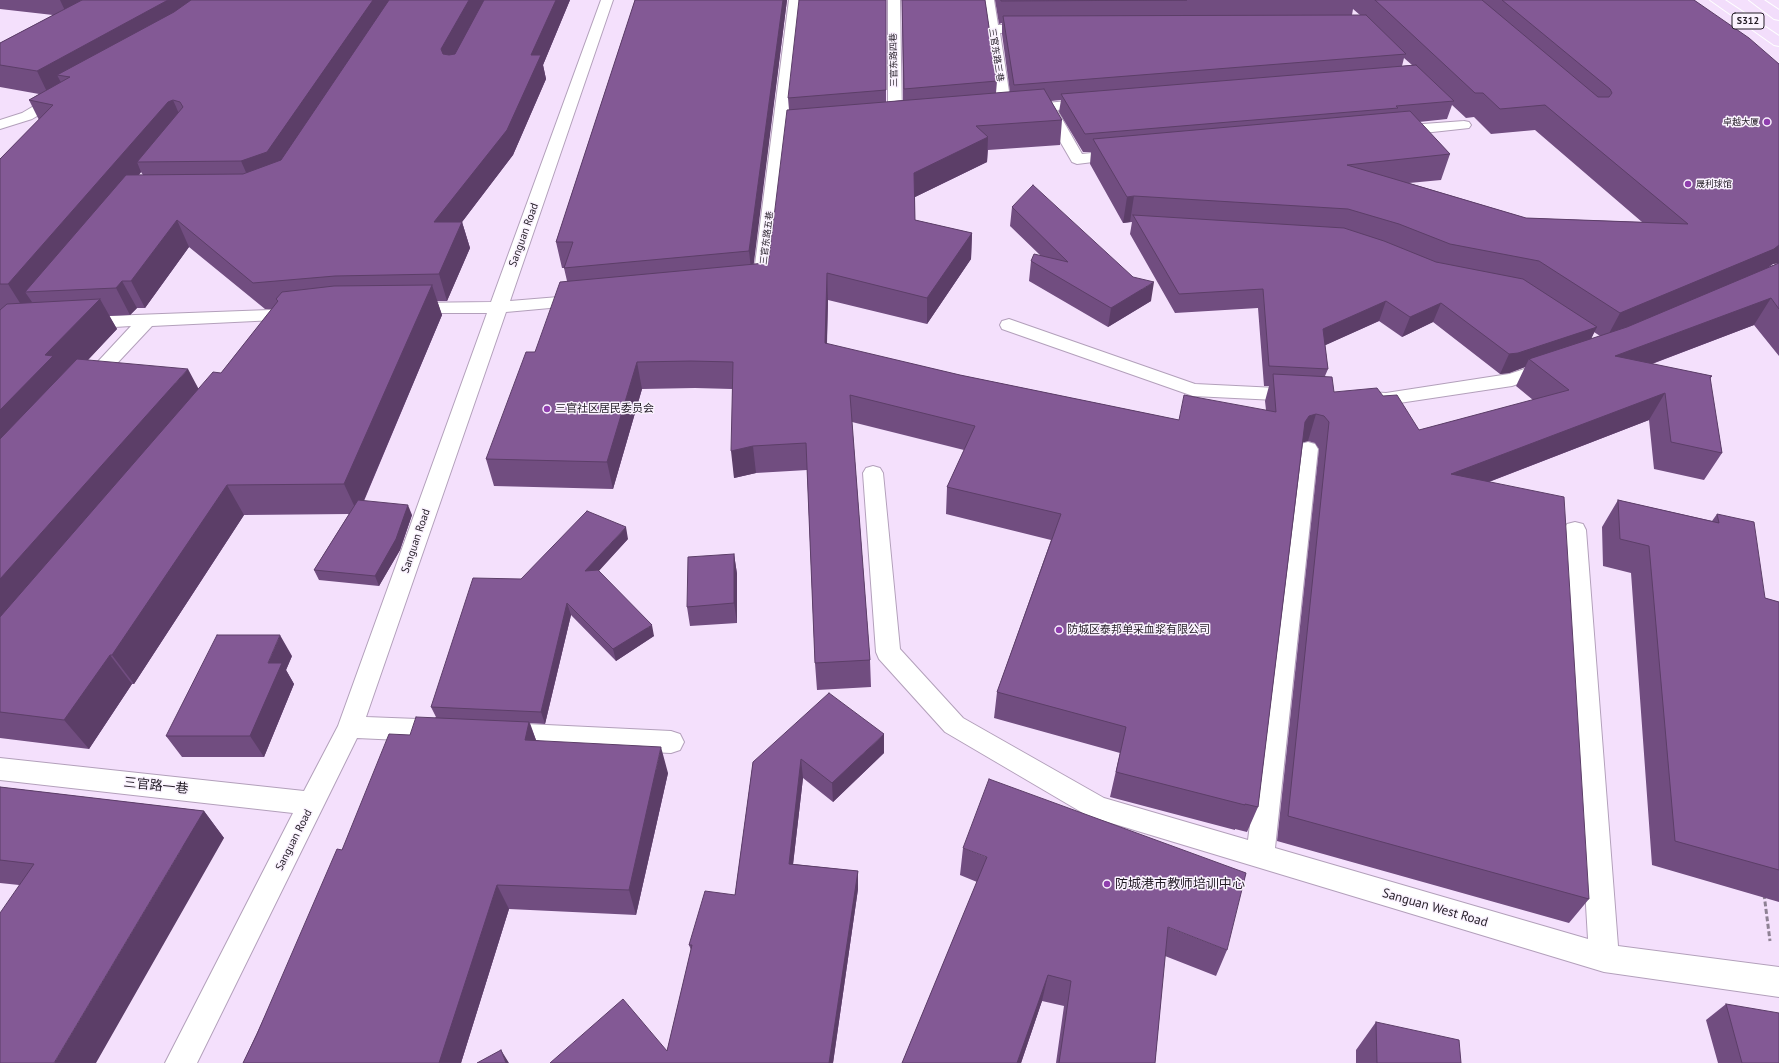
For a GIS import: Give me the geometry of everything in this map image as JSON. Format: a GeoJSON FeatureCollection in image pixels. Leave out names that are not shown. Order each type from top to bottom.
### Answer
{"type":"FeatureCollection","features":[{"type":"Feature","properties":{"kind":"main road","name":"S312"},"geometry":{"type":"LineString","coordinates":[[1716,0],[1779,42]]}},
{"type":"Feature","properties":{"kind":"main road","name":"S312"},"geometry":{"type":"LineString","coordinates":[[1755,0],[1779,16]]}},
{"type":"Feature","properties":{"kind":"street","name":"Sanguan Road"},"geometry":{"type":"LineString","coordinates":[[181,1063],[350,727],[607,0]]}},
{"type":"Feature","properties":{"kind":"street","name":"三官东路五巷"},"geometry":{"type":"LineString","coordinates":[[738,286],[761,284],[788,129],[795,0]]}},
{"type":"Feature","properties":{"kind":"street","name":"三官东路四巷"},"geometry":{"type":"LineString","coordinates":[[894,0],[895,120]]}},
{"type":"Feature","properties":{"kind":"street","name":"三官东路三巷"},"geometry":{"type":"LineString","coordinates":[[988,0],[1004,111]]}},
{"type":"Feature","properties":{"kind":"street"},"geometry":{"type":"LineString","coordinates":[[992,29],[1048,29]]}},
{"type":"Feature","properties":{"kind":"street"},"geometry":{"type":"LineString","coordinates":[[0,125],[27,116],[75,89]]}},
{"type":"Feature","properties":{"kind":"street"},"geometry":{"type":"LineString","coordinates":[[989,112],[1104,102]]}},
{"type":"Feature","properties":{"kind":"street"},"geometry":{"type":"LineString","coordinates":[[1048,107],[1077,159],[1132,154]]}},
{"type":"Feature","properties":{"kind":"street"},"geometry":{"type":"LineString","coordinates":[[1385,132],[1464,125],[1453,115]]}},
{"type":"Feature","properties":{"kind":"street"},"geometry":{"type":"LineString","coordinates":[[880,121],[911,118]]}},
{"type":"Feature","properties":{"kind":"street"},"geometry":{"type":"LineString","coordinates":[[391,309],[498,307],[599,299]]}},
{"type":"Feature","properties":{"kind":"street"},"geometry":{"type":"LineString","coordinates":[[62,324],[309,313]]}},
{"type":"Feature","properties":{"kind":"street"},"geometry":{"type":"LineString","coordinates":[[272,333],[288,315]]}},
{"type":"Feature","properties":{"kind":"street"},"geometry":{"type":"LineString","coordinates":[[76,396],[146,321]]}},
{"type":"Feature","properties":{"kind":"street"},"geometry":{"type":"LineString","coordinates":[[1009,325],[1193,390],[1316,396]]}},
{"type":"Feature","properties":{"kind":"street"},"geometry":{"type":"LineString","coordinates":[[1355,398],[1386,399],[1512,380],[1569,360]]}},
{"type":"Feature","properties":{"kind":"street"},"geometry":{"type":"LineString","coordinates":[[1260,857],[1308,449]]}},
{"type":"Feature","properties":{"kind":"street","name":"Sanguan West Road"},"geometry":{"type":"LineString","coordinates":[[873,473],[888,652],[954,725],[1097,808],[1604,958],[1779,982]]}},
{"type":"Feature","properties":{"kind":"street"},"geometry":{"type":"LineString","coordinates":[[1575,530],[1604,958]]}},
{"type":"Feature","properties":{"kind":"street"},"geometry":{"type":"LineString","coordinates":[[350,727],[671,742]]}},
{"type":"Feature","properties":{"kind":"street","name":"三官路一巷"},"geometry":{"type":"LineString","coordinates":[[0,769],[312,803]]}},
{"type":"Feature","properties":{"kind":"path"},"geometry":{"type":"LineString","coordinates":[[1763,886],[1766,909]]}},
{"type":"Feature","properties":{"kind":"building"},"geometry":{"type":"Polygon","coordinates":[[[82,0],[168,0],[37,71],[0,65],[0,43],[82,0]]]}},
{"type":"Feature","properties":{"kind":"building"},"geometry":{"type":"Polygon","coordinates":[[[191,0],[373,0],[267,152],[241,161],[137,162],[183,107],[180,102],[173,100],[168,102],[8,284],[0,284],[0,159],[53,105],[29,100],[70,77],[57,75],[174,12],[191,0]]]}},
{"type":"Feature","properties":{"kind":"building"},"geometry":{"type":"Polygon","coordinates":[[[389,0],[469,0],[441,49],[443,54],[449,55],[455,54],[484,0],[556,0],[531,55],[541,55],[507,130],[434,222],[462,222],[439,274],[335,276],[253,283],[177,220],[131,281],[122,281],[116,288],[25,292],[126,175],[243,174],[281,160],[389,0]]]}},
{"type":"Feature","properties":{"kind":"building"},"geometry":{"type":"Polygon","coordinates":[[[635,0],[783,0],[749,251],[564,268],[573,242],[556,242],[635,0]]]}},
{"type":"Feature","properties":{"kind":"building"},"geometry":{"type":"Polygon","coordinates":[[[799,0],[886,0],[886,90],[788,98],[799,0]]]}},
{"type":"Feature","properties":{"kind":"building"},"geometry":{"type":"Polygon","coordinates":[[[902,0],[985,0],[997,81],[904,89],[902,0]]]}},
{"type":"Feature","properties":{"kind":"building"},"geometry":{"type":"Polygon","coordinates":[[[1001,0],[1187,0],[1001,1],[1001,0]]]}},
{"type":"Feature","properties":{"kind":"building"},"geometry":{"type":"Polygon","coordinates":[[[1375,0],[1482,0],[1598,97],[1609,97],[1612,93],[1610,89],[1502,0],[1694,0],[1749,38],[1779,64],[1779,245],[1774,249],[1620,313],[1539,261],[1450,244],[1399,224],[1348,209],[1134,196],[1127,197],[1093,139],[1410,111],[1450,154],[1347,165],[1526,218],[1688,224],[1545,105],[1500,109],[1483,93],[1475,93],[1375,0]]]}},
{"type":"Feature","properties":{"kind":"building"},"geometry":{"type":"Polygon","coordinates":[[[1366,15],[1406,54],[1014,85],[1003,16],[1366,15]]]}},
{"type":"Feature","properties":{"kind":"building"},"geometry":{"type":"Polygon","coordinates":[[[1416,65],[1454,101],[1396,106],[1398,108],[1085,134],[1061,94],[1416,65]]]}},
{"type":"Feature","properties":{"kind":"building"},"geometry":{"type":"Polygon","coordinates":[[[1044,89],[1062,120],[976,126],[988,137],[914,173],[915,220],[972,233],[927,298],[827,273],[825,343],[960,375],[1179,420],[1184,395],[1276,412],[1273,374],[1332,377],[1334,392],[1377,388],[1383,396],[1397,395],[1419,430],[1569,390],[1529,359],[1627,327],[1779,263],[1779,309],[1771,298],[1615,356],[1712,376],[1710,377],[1722,453],[1671,442],[1665,393],[1451,474],[1564,497],[1589,899],[1288,816],[1329,422],[1324,416],[1316,414],[1309,416],[1305,422],[1258,807],[1116,772],[1126,727],[997,692],[1061,514],[947,487],[975,426],[850,395],[870,660],[815,663],[806,443],[753,446],[731,451],[733,362],[637,362],[607,462],[486,459],[526,352],[535,352],[560,282],[766,263],[769,258],[787,110],[1044,89]]]}},
{"type":"Feature","properties":{"kind":"building"},"geometry":{"type":"Polygon","coordinates":[[[1033,185],[1133,277],[1154,282],[1111,308],[1031,261],[1034,254],[1068,262],[1012,207],[1033,185]]]}},
{"type":"Feature","properties":{"kind":"building"},"geometry":{"type":"Polygon","coordinates":[[[1133,215],[1344,228],[1384,241],[1436,262],[1523,279],[1597,327],[1518,353],[1509,354],[1441,303],[1410,317],[1386,301],[1323,329],[1328,369],[1269,366],[1263,289],[1179,294],[1133,215]]]}},
{"type":"Feature","properties":{"kind":"building"},"geometry":{"type":"Polygon","coordinates":[[[432,285],[344,484],[227,485],[112,655],[110,655],[64,720],[0,712],[0,617],[213,372],[221,373],[278,301],[276,299],[282,292],[334,286],[432,285]]]}},
{"type":"Feature","properties":{"kind":"building"},"geometry":{"type":"Polygon","coordinates":[[[100,299],[45,355],[53,356],[0,410],[0,310],[7,304],[100,299]]]}},
{"type":"Feature","properties":{"kind":"building"},"geometry":{"type":"Polygon","coordinates":[[[77,359],[188,369],[0,579],[0,439],[77,359]]]}},
{"type":"Feature","properties":{"kind":"building"},"geometry":{"type":"Polygon","coordinates":[[[358,500],[408,505],[396,539],[375,576],[314,570],[358,500]]]}},
{"type":"Feature","properties":{"kind":"building"},"geometry":{"type":"Polygon","coordinates":[[[1618,500],[1719,523],[1717,514],[1754,522],[1765,598],[1779,602],[1779,870],[1675,841],[1649,546],[1620,539],[1618,500]]]}},
{"type":"Feature","properties":{"kind":"building"},"geometry":{"type":"Polygon","coordinates":[[[587,511],[626,527],[585,571],[598,570],[652,625],[613,649],[567,603],[541,712],[431,707],[473,578],[521,579],[587,511]]]}},
{"type":"Feature","properties":{"kind":"building"},"geometry":{"type":"Polygon","coordinates":[[[734,554],[734,603],[687,607],[688,557],[734,554]]]}},
{"type":"Feature","properties":{"kind":"building"},"geometry":{"type":"Polygon","coordinates":[[[217,635],[280,635],[268,663],[282,663],[250,736],[166,736],[217,635]]]}},
{"type":"Feature","properties":{"kind":"building"},"geometry":{"type":"Polygon","coordinates":[[[829,693],[884,734],[832,783],[801,759],[789,864],[858,871],[829,1063],[550,1063],[623,999],[667,1051],[692,945],[689,945],[705,891],[735,895],[753,762],[829,693]]]}},
{"type":"Feature","properties":{"kind":"building"},"geometry":{"type":"Polygon","coordinates":[[[416,717],[529,722],[525,740],[661,747],[629,890],[497,885],[439,1063],[243,1063],[337,849],[342,850],[389,734],[410,735],[416,717]]]}},
{"type":"Feature","properties":{"kind":"building"},"geometry":{"type":"Polygon","coordinates":[[[989,779],[1246,873],[1227,950],[1168,927],[1155,1063],[1059,1063],[1071,981],[1048,975],[1017,1063],[902,1063],[987,857],[963,848],[989,779]]]}},
{"type":"Feature","properties":{"kind":"building"},"geometry":{"type":"Polygon","coordinates":[[[0,787],[204,811],[54,1063],[0,1063],[0,913],[34,864],[0,860],[0,787]]]}},
{"type":"Feature","properties":{"kind":"building"},"geometry":{"type":"Polygon","coordinates":[[[1726,1004],[1779,1013],[1779,1063],[1742,1063],[1726,1004]]]}},
{"type":"Feature","properties":{"kind":"building"},"geometry":{"type":"Polygon","coordinates":[[[1376,1022],[1459,1040],[1461,1063],[1377,1063],[1376,1022]]]}},
{"type":"Feature","properties":{"kind":"building"},"geometry":{"type":"Polygon","coordinates":[[[501,1050],[506,1063],[477,1063],[501,1050]]]}},
{"type":"Feature","properties":{"kind":"place","name":"卓越大厦"},"geometry":{"type":"Point","coordinates":[1767,122]}},
{"type":"Feature","properties":{"kind":"place","name":"晟利球馆"},"geometry":{"type":"Point","coordinates":[1688,184]}},
{"type":"Feature","properties":{"kind":"place","name":"三官社区居民委员会"},"geometry":{"type":"Point","coordinates":[547,409]}},
{"type":"Feature","properties":{"kind":"place","name":"防城区泰邦单采血浆有限公司"},"geometry":{"type":"Point","coordinates":[1059,630]}},
{"type":"Feature","properties":{"kind":"place","name":"防城港市教师培训中心"},"geometry":{"type":"Point","coordinates":[1107,884]}}]}
